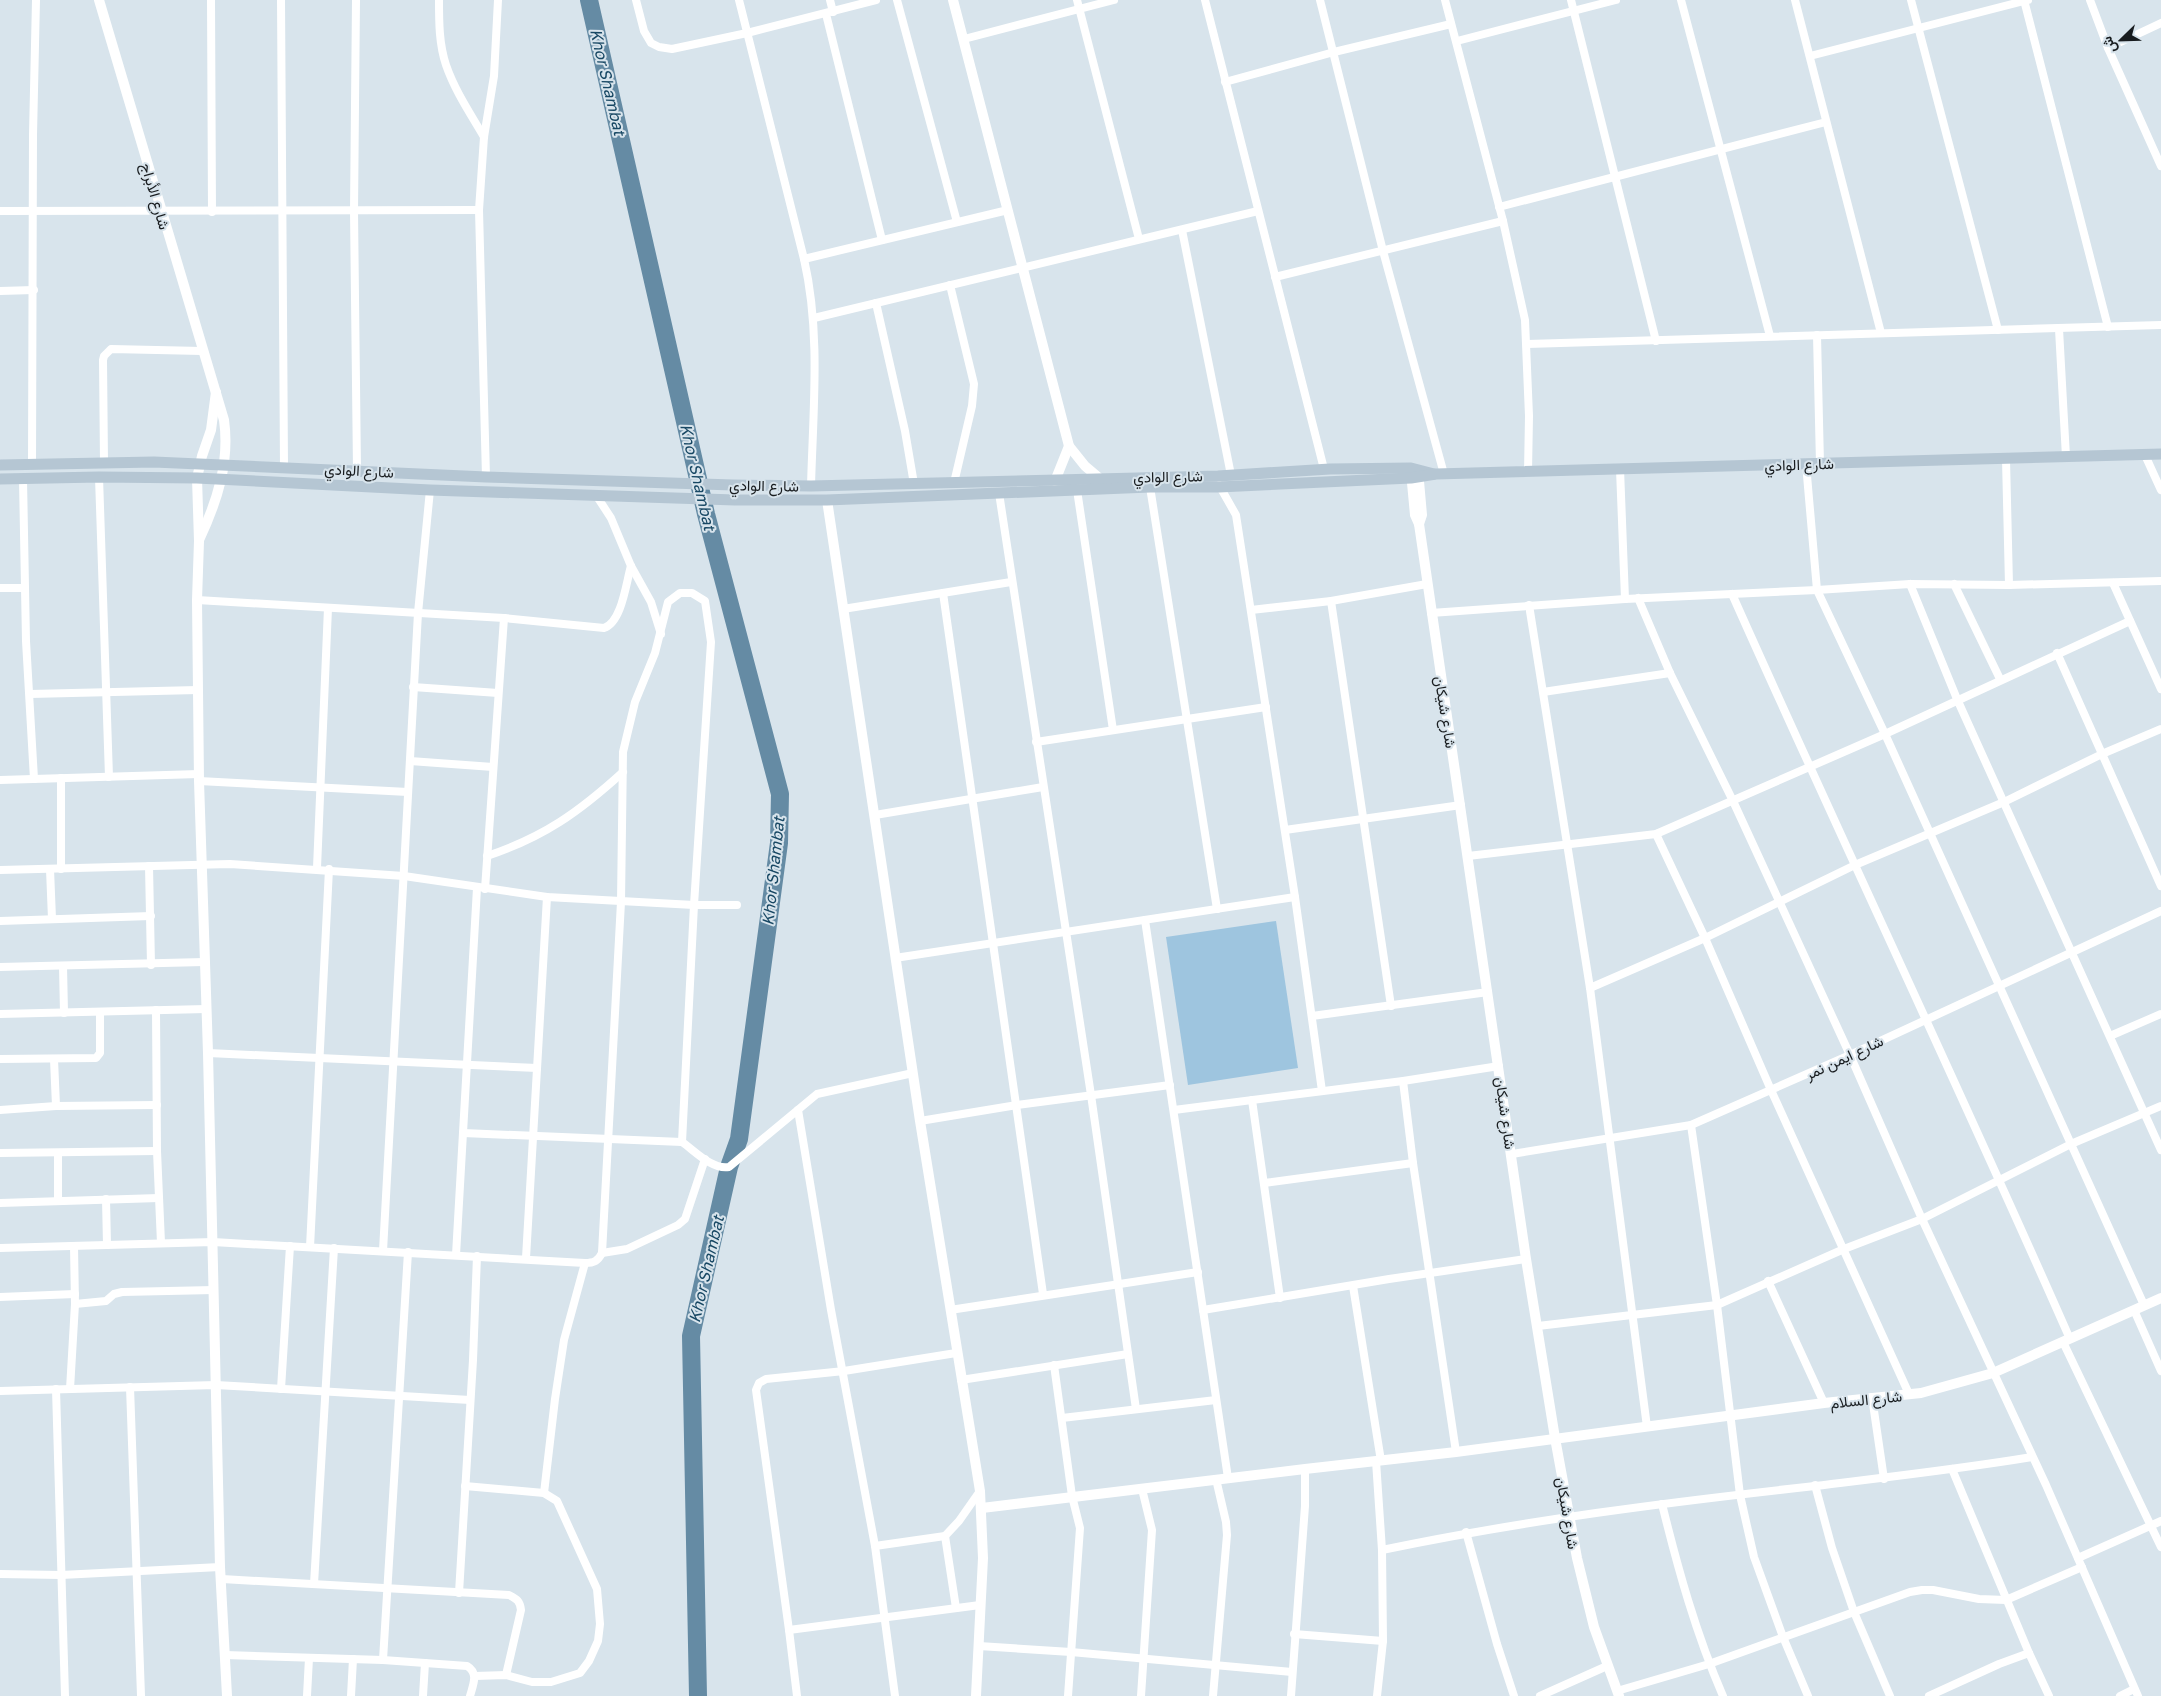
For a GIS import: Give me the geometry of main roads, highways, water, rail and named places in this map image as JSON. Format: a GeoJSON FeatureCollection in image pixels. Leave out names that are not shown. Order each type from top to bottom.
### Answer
{"type":"FeatureCollection","features":[{"type":"Feature","properties":{"kind":"main road","name":"شارع الوادي"},"geometry":{"type":"LineString","coordinates":[[0,465],[104,462],[199,464],[486,477],[812,486],[1055,481],[1098,478],[1218,482],[1231,475],[1324,469],[1440,474],[2161,454]]}},
{"type":"Feature","properties":{"kind":"main road","name":"شارع الوادي"},"geometry":{"type":"LineString","coordinates":[[0,479],[197,478],[430,490],[735,500],[827,500],[1150,487],[1415,473]]}},
{"type":"Feature","properties":{"kind":"waterway","name":"Khor Shambat"},"geometry":{"type":"LineString","coordinates":[[589,0],[706,514],[780,794],[779,843],[739,1139],[729,1167],[691,1336],[698,1696]]}}]}
